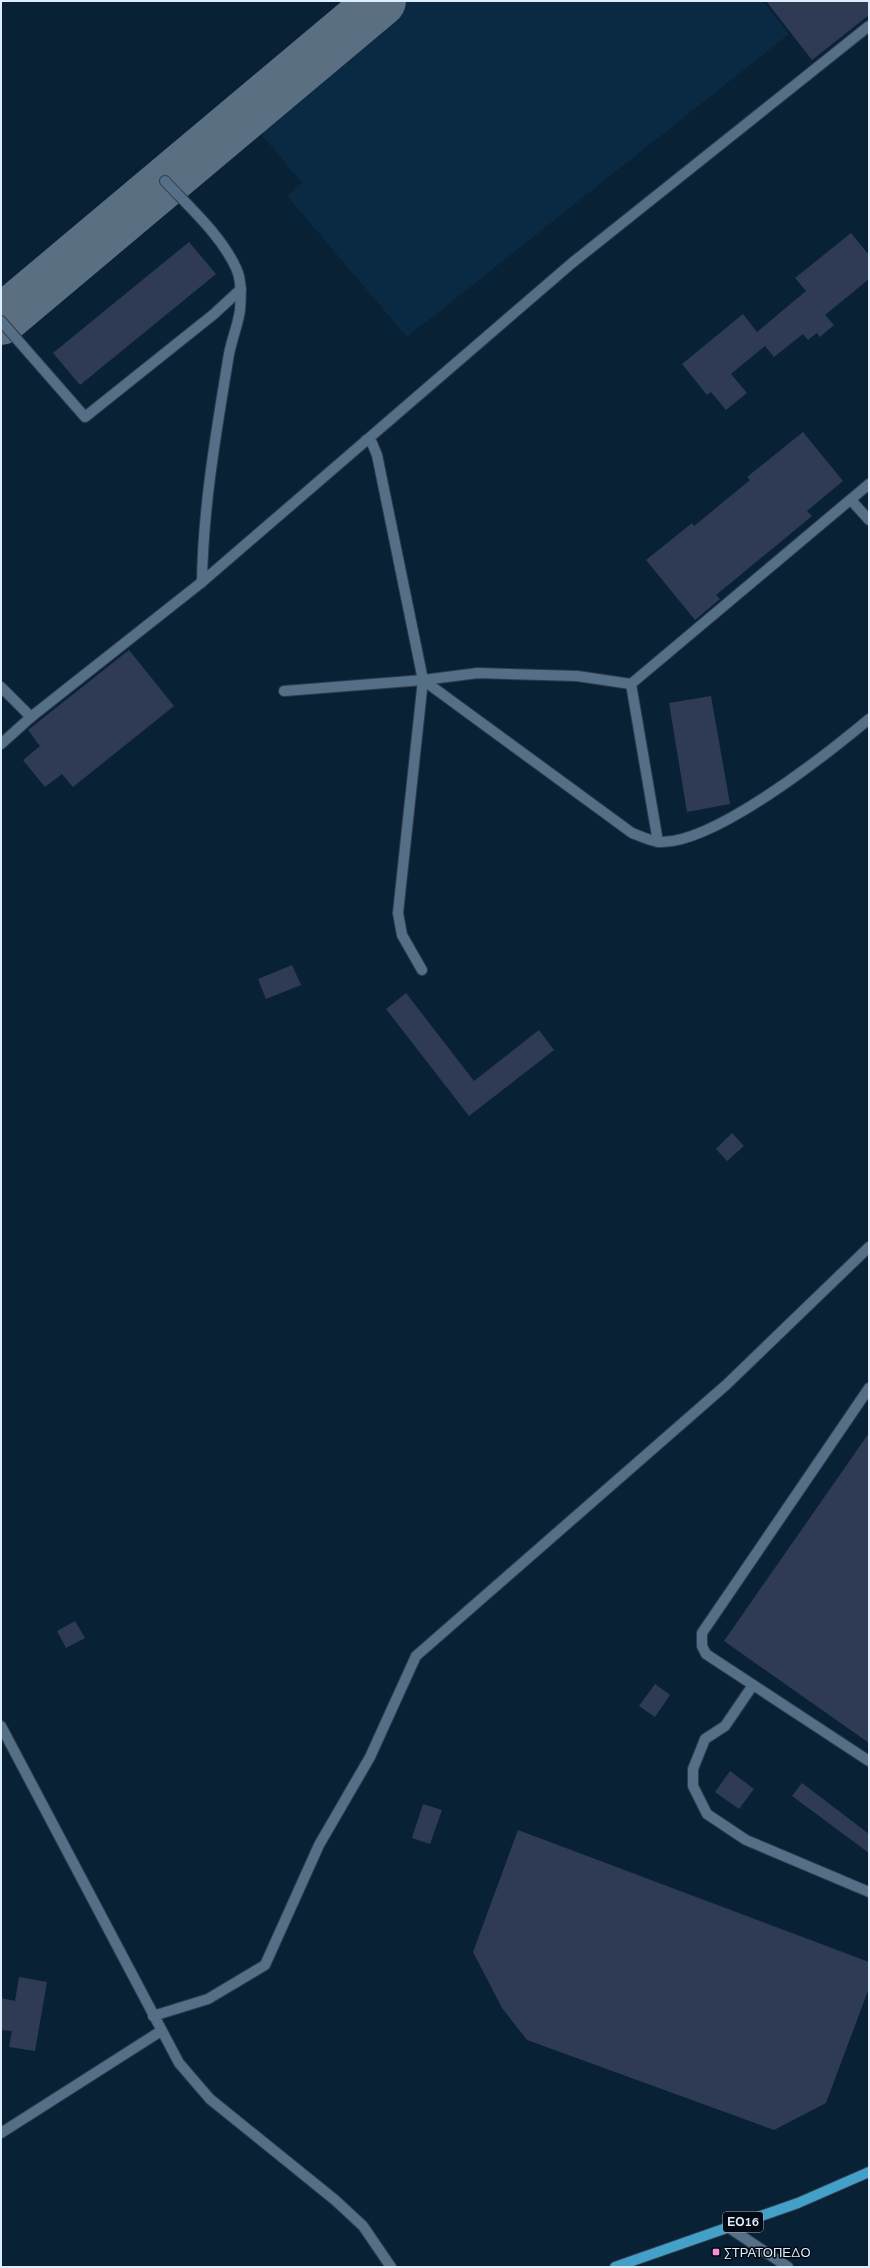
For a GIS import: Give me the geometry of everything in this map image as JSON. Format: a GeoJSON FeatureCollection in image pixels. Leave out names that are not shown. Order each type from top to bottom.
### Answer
{"type":"FeatureCollection","features":[{"type":"Feature","properties":{"kind":"main road","name":"ΕΟ16"},"geometry":{"type":"LineString","coordinates":[[615,2267],[798,2204],[869,2172]]}},
{"type":"Feature","properties":{"kind":"street"},"geometry":{"type":"LineString","coordinates":[[1,744],[30,716],[202,582],[572,263],[869,26]]}},
{"type":"Feature","properties":{"kind":"street"},"geometry":{"type":"LineString","coordinates":[[165,182],[220,242],[237,269],[241,289],[240,311],[228,357],[202,545],[202,582]]}},
{"type":"Feature","properties":{"kind":"street"},"geometry":{"type":"LineString","coordinates":[[1,321],[86,417],[214,314],[241,289]]}},
{"type":"Feature","properties":{"kind":"street"},"geometry":{"type":"LineString","coordinates":[[366,440],[372,443],[377,455],[423,680],[398,913],[402,935],[422,970]]}},
{"type":"Feature","properties":{"kind":"street"},"geometry":{"type":"LineString","coordinates":[[284,691],[478,674],[577,676],[630,684],[869,484]]}},
{"type":"Feature","properties":{"kind":"street"},"geometry":{"type":"LineString","coordinates":[[851,500],[869,520]]}},
{"type":"Feature","properties":{"kind":"street"},"geometry":{"type":"LineString","coordinates":[[423,680],[632,833],[658,842],[693,836],[746,807],[828,754],[869,719]]}},
{"type":"Feature","properties":{"kind":"street"},"geometry":{"type":"LineString","coordinates":[[630,684],[658,842]]}},
{"type":"Feature","properties":{"kind":"street"},"geometry":{"type":"LineString","coordinates":[[1,687],[30,716]]}},
{"type":"Feature","properties":{"kind":"street"},"geometry":{"type":"LineString","coordinates":[[153,2016],[208,1998],[265,1966],[319,1845],[370,1757],[416,1656],[726,1385],[869,1247]]}},
{"type":"Feature","properties":{"kind":"street"},"geometry":{"type":"LineString","coordinates":[[869,1388],[702,1633],[702,1646],[706,1654],[869,1761]]}},
{"type":"Feature","properties":{"kind":"street"},"geometry":{"type":"LineString","coordinates":[[753,1685],[725,1726],[705,1739],[692,1769],[693,1786],[707,1814],[746,1840],[869,1892]]}},
{"type":"Feature","properties":{"kind":"street"},"geometry":{"type":"LineString","coordinates":[[1,1726],[179,2063],[210,2099],[340,2205],[363,2226],[391,2267]]}},
{"type":"Feature","properties":{"kind":"street"},"geometry":{"type":"LineString","coordinates":[[1,2133],[161,2031]]}},
{"type":"Feature","properties":{"kind":"street"},"geometry":{"type":"LineString","coordinates":[[728,2227],[788,2267]]}},
{"type":"Feature","properties":{"kind":"shaded area"},"geometry":{"type":"Polygon","coordinates":[[[369,1],[763,1],[789,34],[407,337],[287,196],[302,183],[238,106],[369,1]]]}},
{"type":"Feature","properties":{"kind":"building"},"geometry":{"type":"Polygon","coordinates":[[[766,1],[869,1],[869,15],[812,60],[766,1]]]}},
{"type":"Feature","properties":{"kind":"building"},"geometry":{"type":"Polygon","coordinates":[[[851,233],[869,255],[869,279],[825,315],[834,325],[820,337],[817,333],[808,340],[803,334],[774,357],[765,346],[731,374],[747,393],[726,410],[711,392],[707,395],[682,364],[743,314],[757,332],[806,291],[795,278],[851,233]]]}},
{"type":"Feature","properties":{"kind":"building"},"geometry":{"type":"Polygon","coordinates":[[[189,242],[216,274],[80,385],[53,353],[189,242]]]}},
{"type":"Feature","properties":{"kind":"building"},"geometry":{"type":"Polygon","coordinates":[[[803,432],[843,481],[807,511],[812,516],[716,595],[720,599],[695,620],[646,560],[692,523],[694,526],[750,480],[747,477],[803,432]]]}},
{"type":"Feature","properties":{"kind":"building"},"geometry":{"type":"Polygon","coordinates":[[[129,650],[174,706],[73,787],[62,774],[45,787],[23,760],[40,746],[28,730],[129,650]]]}},
{"type":"Feature","properties":{"kind":"building"},"geometry":{"type":"Polygon","coordinates":[[[711,696],[730,804],[687,812],[669,703],[711,696]]]}},
{"type":"Feature","properties":{"kind":"building"},"geometry":{"type":"Polygon","coordinates":[[[292,965],[301,985],[266,999],[258,979],[292,965]]]}},
{"type":"Feature","properties":{"kind":"building"},"geometry":{"type":"Polygon","coordinates":[[[406,993],[474,1081],[539,1030],[554,1050],[469,1116],[386,1009],[406,993]]]}},
{"type":"Feature","properties":{"kind":"building"},"geometry":{"type":"Polygon","coordinates":[[[732,1133],[744,1146],[727,1161],[716,1149],[732,1133]]]}},
{"type":"Feature","properties":{"kind":"building"},"geometry":{"type":"Polygon","coordinates":[[[869,1433],[869,1743],[724,1641],[869,1433]]]}},
{"type":"Feature","properties":{"kind":"building"},"geometry":{"type":"Polygon","coordinates":[[[75,1621],[85,1638],[66,1648],[57,1631],[75,1621]]]}},
{"type":"Feature","properties":{"kind":"building"},"geometry":{"type":"Polygon","coordinates":[[[655,1684],[670,1695],[655,1717],[639,1706],[655,1684]]]}},
{"type":"Feature","properties":{"kind":"building"},"geometry":{"type":"Polygon","coordinates":[[[730,1771],[754,1789],[739,1809],[715,1792],[730,1771]]]}},
{"type":"Feature","properties":{"kind":"building"},"geometry":{"type":"Polygon","coordinates":[[[802,1783],[869,1834],[869,1853],[792,1796],[802,1783]]]}},
{"type":"Feature","properties":{"kind":"building"},"geometry":{"type":"Polygon","coordinates":[[[423,1804],[442,1810],[430,1844],[412,1838],[423,1804]]]}},
{"type":"Feature","properties":{"kind":"building"},"geometry":{"type":"Polygon","coordinates":[[[518,1830],[869,1962],[869,1988],[826,2103],[774,2130],[527,2040],[502,2008],[473,1952],[518,1830]]]}},
{"type":"Feature","properties":{"kind":"building"},"geometry":{"type":"Polygon","coordinates":[[[19,1977],[47,1982],[35,2051],[9,2047],[12,2031],[1,2030],[1,1998],[15,2001],[19,1977]]]}},
{"type":"Feature","properties":{"kind":"taxiway"},"geometry":{"type":"LineString","coordinates":[[1,320],[381,1]]}},
{"type":"Feature","properties":{"kind":"place","name":"ΣΤΡΑΤΟΠΕΔΟ"},"geometry":{"type":"Point","coordinates":[716,2252]}}]}
